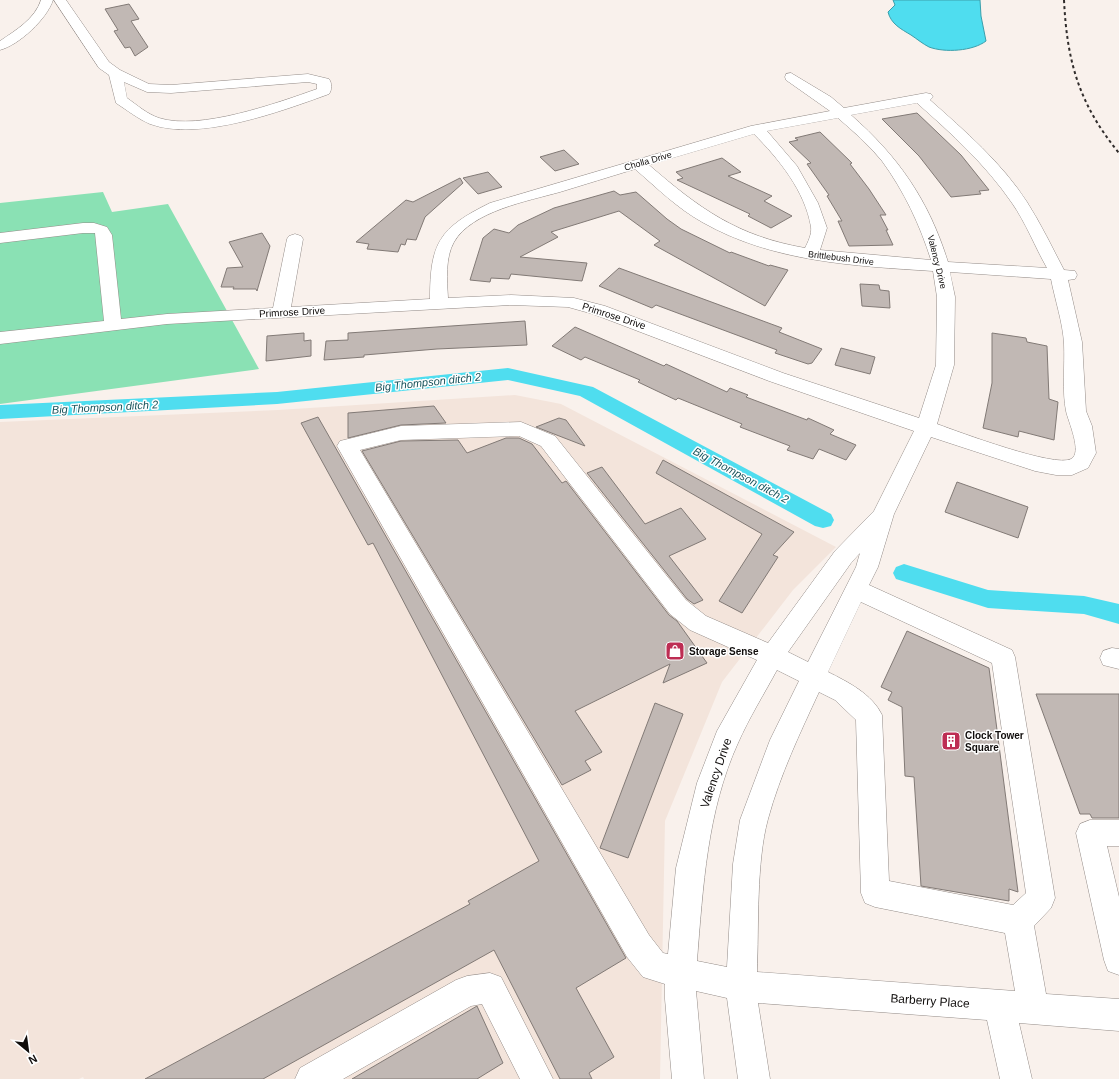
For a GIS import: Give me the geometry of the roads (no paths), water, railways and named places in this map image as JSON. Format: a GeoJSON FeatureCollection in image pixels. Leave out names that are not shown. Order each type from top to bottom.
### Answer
{"type":"FeatureCollection","features":[{"type":"Feature","properties":{"kind":"street"},"geometry":{"type":"LineString","coordinates":[[0,46],[27,27],[46,7],[47,0]]}},
{"type":"Feature","properties":{"kind":"street"},"geometry":{"type":"LineString","coordinates":[[60,0],[104,65],[115,73],[147,88],[196,88],[308,78],[324,82],[324,91],[286,105],[244,117],[204,124],[156,122],[121,100],[115,73]]}},
{"type":"Feature","properties":{"kind":"street","name":"Valency Drive"},"geometry":{"type":"LineString","coordinates":[[754,1079],[748,1045],[741,986],[747,864],[754,820],[783,740],[867,567],[883,514],[926,428],[945,365],[946,307],[940,266],[930,231],[909,191],[877,147],[841,113],[791,77]]}},
{"type":"Feature","properties":{"kind":"street","name":"Cholla Drive"},"geometry":{"type":"LineString","coordinates":[[439,304],[438,276],[440,251],[450,235],[462,224],[495,206],[756,129],[923,98]]}},
{"type":"Feature","properties":{"kind":"street","name":"Primrose Drive"},"geometry":{"type":"LineString","coordinates":[[0,338],[167,319],[439,304],[539,300],[568,302],[599,310],[769,374],[1035,464],[1056,468],[1072,468],[1081,463],[1086,453],[1082,426],[1076,411],[1073,342],[1063,274],[1020,203],[996,172],[965,138],[923,98]]}},
{"type":"Feature","properties":{"kind":"street"},"geometry":{"type":"LineString","coordinates":[[756,129],[784,158],[799,180],[812,208],[819,228],[816,241],[810,255]]}},
{"type":"Feature","properties":{"kind":"street","name":"Brittlebush Drive"},"geometry":{"type":"LineString","coordinates":[[638,164],[690,207],[716,224],[761,242],[810,255],[860,262],[1063,274]]}},
{"type":"Feature","properties":{"kind":"street"},"geometry":{"type":"LineString","coordinates":[[0,238],[83,228],[94,228],[101,230],[104,235],[113,326]]}},
{"type":"Feature","properties":{"kind":"street"},"geometry":{"type":"LineString","coordinates":[[281,313],[295,239]]}},
{"type":"Feature","properties":{"kind":"street","name":"Barberry Place"},"geometry":{"type":"LineString","coordinates":[[772,656],[698,623],[678,606],[548,441],[521,429],[401,433],[347,446],[638,946],[654,966],[741,986],[1119,1015]]}},
{"type":"Feature","properties":{"kind":"street","name":"Valency Drive"},"geometry":{"type":"LineString","coordinates":[[688,1079],[680,999],[681,973],[690,868],[698,824],[710,783],[726,739],[772,656],[843,557],[883,514]]}},
{"type":"Feature","properties":{"kind":"street"},"geometry":{"type":"LineString","coordinates":[[856,590],[1003,657],[1042,898],[1018,920]]}},
{"type":"Feature","properties":{"kind":"street"},"geometry":{"type":"LineString","coordinates":[[772,656],[844,692],[869,715],[875,893],[1018,920]]}},
{"type":"Feature","properties":{"kind":"street"},"geometry":{"type":"LineString","coordinates":[[1119,833],[1090,833],[1119,960]]}},
{"type":"Feature","properties":{"kind":"street"},"geometry":{"type":"LineString","coordinates":[[1018,920],[1033,1009]]}},
{"type":"Feature","properties":{"kind":"street"},"geometry":{"type":"LineString","coordinates":[[311,1079],[467,990],[490,988],[537,1079]]}},
{"type":"Feature","properties":{"kind":"street"},"geometry":{"type":"LineString","coordinates":[[999,1006],[1016,1079]]}},
{"type":"Feature","properties":{"kind":"water"},"geometry":{"type":"Polygon","coordinates":[[[893,0],[980,0],[981,16],[986,41],[974,47],[959,50],[943,50],[929,47],[900,28],[891,20],[888,12],[895,5],[893,0]]]}},
{"type":"Feature","properties":{"kind":"waterway","name":"Big Thompson ditch 2"},"geometry":{"type":"LineString","coordinates":[[0,412],[277,398],[508,374],[586,391],[823,520]]}},
{"type":"Feature","properties":{"kind":"waterway","name":"Big Thompson ditch 2"},"geometry":{"type":"LineString","coordinates":[[904,573],[988,599],[1084,605],[1119,614]]}},
{"type":"Feature","properties":{"kind":"railway"},"geometry":{"type":"LineString","coordinates":[[1064,0],[1068,43],[1072,63],[1078,81],[1094,117],[1105,135],[1119,153]]}},
{"type":"Feature","properties":{"kind":"place","name":"Storage Sense"},"geometry":{"type":"Point","coordinates":[675,651]}},
{"type":"Feature","properties":{"kind":"place","name":"Clock Tower Square"},"geometry":{"type":"Point","coordinates":[951,741]}}]}
